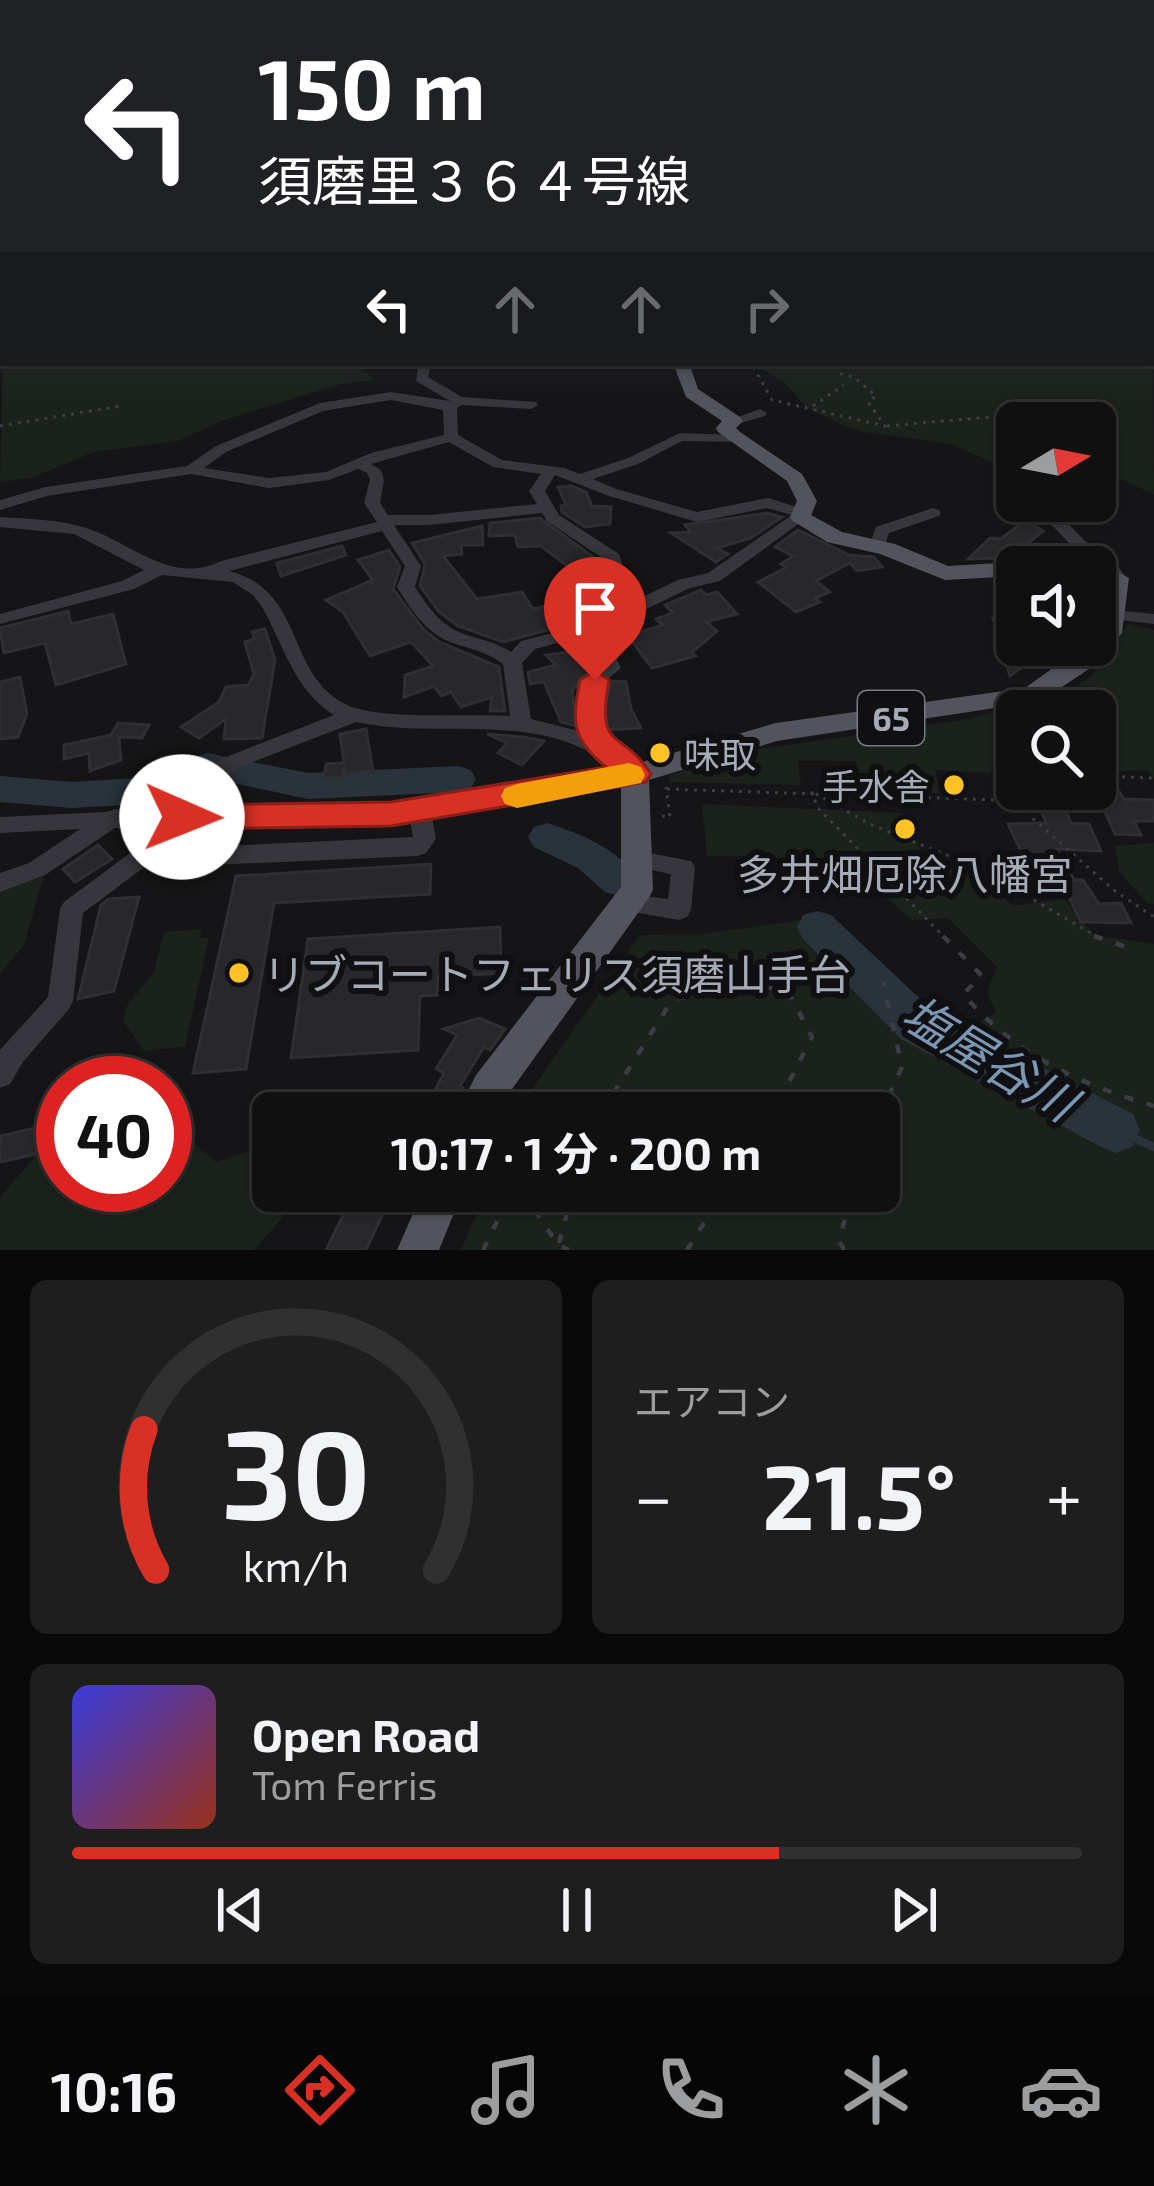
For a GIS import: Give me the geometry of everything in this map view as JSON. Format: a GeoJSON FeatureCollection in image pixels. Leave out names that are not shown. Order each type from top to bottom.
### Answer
{"type":"FeatureCollection","features":[{"type":"Feature","properties":{"kind":"main road"},"geometry":{"type":"LineString","coordinates":[[681,366],[683,386],[803,487],[807,501],[802,515],[835,537],[945,573],[996,570]]}},
{"type":"Feature","properties":{"kind":"main road"},"geometry":{"type":"LineString","coordinates":[[1117,615],[1118,578]]}},
{"type":"Feature","properties":{"kind":"main road","name":"65"},"geometry":{"type":"LineString","coordinates":[[648,774],[776,732],[1032,695],[1086,659],[1113,628],[1117,615]]}},
{"type":"Feature","properties":{"kind":"main road"},"geometry":{"type":"LineString","coordinates":[[487,1092],[637,890],[648,774]]}},
{"type":"Feature","properties":{"kind":"main road"},"geometry":{"type":"LineString","coordinates":[[418,1250],[433,1212]]}},
{"type":"Feature","properties":{"kind":"street"},"geometry":{"type":"LineString","coordinates":[[424,366],[422,378],[454,404]]}},
{"type":"Feature","properties":{"kind":"street"},"geometry":{"type":"LineString","coordinates":[[191,470],[221,449],[320,406],[391,396],[454,404],[531,405]]}},
{"type":"Feature","properties":{"kind":"street"},"geometry":{"type":"LineString","coordinates":[[451,437],[454,404]]}},
{"type":"Feature","properties":{"kind":"street"},"geometry":{"type":"LineString","coordinates":[[582,478],[633,461],[680,437],[735,430],[760,413]]}},
{"type":"Feature","properties":{"kind":"street"},"geometry":{"type":"LineString","coordinates":[[0,506],[46,493],[191,470],[269,482],[329,476],[376,456],[451,437],[498,464],[582,478],[610,492],[679,510],[713,517],[768,502],[802,515]]}},
{"type":"Feature","properties":{"kind":"street"},"geometry":{"type":"LineString","coordinates":[[361,465],[374,470],[377,480],[372,502],[413,566],[406,587],[426,615],[453,636],[490,644],[512,662],[521,721]]}},
{"type":"Feature","properties":{"kind":"street"},"geometry":{"type":"LineString","coordinates":[[550,471],[537,490],[543,508],[613,558],[628,611]]}},
{"type":"Feature","properties":{"kind":"street"},"geometry":{"type":"LineString","coordinates":[[208,575],[227,565],[386,522],[543,508]]}},
{"type":"Feature","properties":{"kind":"street"},"geometry":{"type":"LineString","coordinates":[[877,547],[882,530],[933,513]]}},
{"type":"Feature","properties":{"kind":"street"},"geometry":{"type":"LineString","coordinates":[[512,662],[528,645],[593,628],[684,584],[714,577],[802,515]]}},
{"type":"Feature","properties":{"kind":"street"},"geometry":{"type":"LineString","coordinates":[[0,522],[79,531],[158,570],[224,575],[258,589],[314,690],[329,704],[354,715],[521,721],[599,745],[648,774]]}},
{"type":"Feature","properties":{"kind":"street"},"geometry":{"type":"LineString","coordinates":[[1063,522],[1078,543],[1113,568],[1118,578]]}},
{"type":"Feature","properties":{"kind":"street"},"geometry":{"type":"LineString","coordinates":[[0,619],[128,585],[158,570]]}},
{"type":"Feature","properties":{"kind":"street"},"geometry":{"type":"LineString","coordinates":[[1117,615],[1154,619]]}},
{"type":"Feature","properties":{"kind":"street"},"geometry":{"type":"LineString","coordinates":[[593,628],[612,668],[595,680],[587,718],[599,745]]}},
{"type":"Feature","properties":{"kind":"street"},"geometry":{"type":"LineString","coordinates":[[149,817],[224,770],[354,715]]}},
{"type":"Feature","properties":{"kind":"street"},"geometry":{"type":"LineString","coordinates":[[0,825],[115,817],[294,819],[419,810],[648,774]]}},
{"type":"Feature","properties":{"kind":"street"},"geometry":{"type":"LineString","coordinates":[[0,1075],[60,1001],[72,940],[72,909],[139,860],[418,847],[425,839],[419,810]]}},
{"type":"Feature","properties":{"kind":"street"},"geometry":{"type":"LineString","coordinates":[[0,883],[37,869],[115,817]]}},
{"type":"Feature","properties":{"kind":"street"},"geometry":{"type":"LineString","coordinates":[[629,903],[679,910],[683,867],[639,860]]}},
{"type":"Feature","properties":{"kind":"path"},"geometry":{"type":"LineString","coordinates":[[746,366],[754,368],[762,391],[782,405],[814,407],[848,423],[942,429],[976,417],[996,416]]}},
{"type":"Feature","properties":{"kind":"path"},"geometry":{"type":"LineString","coordinates":[[837,366],[839,373],[870,388],[876,396],[868,402],[869,410],[885,426]]}},
{"type":"Feature","properties":{"kind":"path"},"geometry":{"type":"LineString","coordinates":[[814,407],[810,404],[844,385]]}},
{"type":"Feature","properties":{"kind":"path"},"geometry":{"type":"LineString","coordinates":[[0,426],[121,406]]}},
{"type":"Feature","properties":{"kind":"path"},"geometry":{"type":"LineString","coordinates":[[648,774],[667,789],[996,800]]}},
{"type":"Feature","properties":{"kind":"path"},"geometry":{"type":"LineString","coordinates":[[1116,777],[1154,778]]}},
{"type":"Feature","properties":{"kind":"path"},"geometry":{"type":"LineString","coordinates":[[650,816],[670,817],[667,789]]}},
{"type":"Feature","properties":{"kind":"path"},"geometry":{"type":"LineString","coordinates":[[811,791],[917,845],[980,868],[1096,942],[1132,950]]}},
{"type":"Feature","properties":{"kind":"path"},"geometry":{"type":"LineString","coordinates":[[811,791],[818,808],[982,976],[963,994],[983,1019],[1031,1062],[1154,1106]]}},
{"type":"Feature","properties":{"kind":"path"},"geometry":{"type":"LineString","coordinates":[[1029,810],[1114,891],[1154,917]]}},
{"type":"Feature","properties":{"kind":"path"},"geometry":{"type":"LineString","coordinates":[[615,1092],[672,1000],[737,982],[788,991],[812,1037],[784,1092]]}},
{"type":"Feature","properties":{"kind":"path"},"geometry":{"type":"LineString","coordinates":[[883,982],[902,1067],[891,1092]]}},
{"type":"Feature","properties":{"kind":"path"},"geometry":{"type":"LineString","coordinates":[[483,1250],[502,1212]]}},
{"type":"Feature","properties":{"kind":"path"},"geometry":{"type":"LineString","coordinates":[[535,1212],[558,1245],[569,1250]]}},
{"type":"Feature","properties":{"kind":"path"},"geometry":{"type":"LineString","coordinates":[[558,1245],[567,1212]]}},
{"type":"Feature","properties":{"kind":"path"},"geometry":{"type":"LineString","coordinates":[[687,1250],[711,1212]]}},
{"type":"Feature","properties":{"kind":"path"},"geometry":{"type":"LineString","coordinates":[[844,1250],[839,1240],[848,1212]]}},
{"type":"Feature","properties":{"kind":"shaded area"},"geometry":{"type":"Polygon","coordinates":[[[3,366],[360,366],[374,380],[341,384],[224,420],[178,441],[94,452],[32,478],[0,482],[3,366]]]}},
{"type":"Feature","properties":{"kind":"shaded area"},"geometry":{"type":"Polygon","coordinates":[[[756,366],[1153,366],[1154,494],[1116,477],[1116,402],[996,402],[996,464],[951,444],[864,432],[806,407],[784,382],[756,366]]]}},
{"type":"Feature","properties":{"kind":"shaded area"},"geometry":{"type":"Polygon","coordinates":[[[1128,624],[1154,630],[1154,779],[1148,770],[1116,772],[1116,690],[1068,690],[1091,677],[1099,666],[1116,666],[1116,641],[1128,624]]]}},
{"type":"Feature","properties":{"kind":"shaded area"},"geometry":{"type":"Polygon","coordinates":[[[996,712],[996,766],[991,773],[936,770],[939,793],[864,790],[856,761],[798,761],[801,785],[670,782],[668,776],[744,751],[996,712]]]}},
{"type":"Feature","properties":{"kind":"shaded area"},"geometry":{"type":"Polygon","coordinates":[[[702,804],[902,813],[925,859],[981,875],[1013,906],[1064,899],[1094,935],[1154,944],[1154,1250],[461,1250],[478,1212],[900,1212],[900,1092],[530,1092],[640,935],[702,934],[818,918],[848,937],[883,982],[918,1016],[948,1012],[967,1028],[996,1013],[987,992],[997,967],[948,918],[912,920],[863,882],[818,863],[707,856],[702,804]]]}},
{"type":"Feature","properties":{"kind":"shaded area"},"geometry":{"type":"Polygon","coordinates":[[[1154,843],[1154,904],[1147,903],[1119,871],[1115,846],[1154,843]]]}},
{"type":"Feature","properties":{"kind":"shaded area"},"geometry":{"type":"Polygon","coordinates":[[[45,871],[24,945],[0,974],[0,886],[45,871]]]}},
{"type":"Feature","properties":{"kind":"shaded area"},"geometry":{"type":"Polygon","coordinates":[[[201,929],[200,938],[209,938],[185,1047],[144,1051],[123,1020],[127,1006],[154,972],[164,932],[201,929]]]}},
{"type":"Feature","properties":{"kind":"shaded area"},"geometry":{"type":"Polygon","coordinates":[[[192,1142],[216,1162],[252,1150],[252,1212],[287,1212],[254,1250],[0,1250],[0,1197],[36,1155],[36,1212],[192,1212],[192,1142]]]}},
{"type":"Feature","properties":{"kind":"building"},"geometry":{"type":"Polygon","coordinates":[[[558,487],[586,492],[592,506],[611,507],[610,524],[585,527],[562,512],[561,506],[566,505],[558,487]]]}},
{"type":"Feature","properties":{"kind":"building"},"geometry":{"type":"Polygon","coordinates":[[[767,513],[782,517],[751,538],[717,548],[728,554],[716,562],[671,533],[690,532],[685,525],[767,513]]]}},
{"type":"Feature","properties":{"kind":"building"},"geometry":{"type":"Polygon","coordinates":[[[540,518],[601,563],[612,607],[598,614],[577,597],[574,571],[541,546],[518,547],[515,535],[489,536],[490,523],[540,518]]]}},
{"type":"Feature","properties":{"kind":"building"},"geometry":{"type":"Polygon","coordinates":[[[1022,522],[1043,531],[1024,546],[996,546],[996,558],[968,559],[990,538],[1001,539],[1022,522]]]}},
{"type":"Feature","properties":{"kind":"building"},"geometry":{"type":"Polygon","coordinates":[[[482,526],[483,545],[461,545],[462,554],[443,556],[477,599],[522,592],[533,609],[563,602],[573,623],[503,642],[458,626],[439,612],[420,586],[425,564],[412,543],[482,526]]]}},
{"type":"Feature","properties":{"kind":"building"},"geometry":{"type":"Polygon","coordinates":[[[798,530],[849,555],[874,557],[882,567],[857,571],[850,563],[816,581],[830,592],[796,612],[758,582],[787,567],[781,564],[793,556],[775,547],[798,530]]]}},
{"type":"Feature","properties":{"kind":"building"},"geometry":{"type":"Polygon","coordinates":[[[342,546],[346,555],[281,576],[277,563],[342,546]]]}},
{"type":"Feature","properties":{"kind":"building"},"geometry":{"type":"Polygon","coordinates":[[[389,550],[400,567],[393,589],[423,629],[439,642],[499,667],[505,711],[490,711],[492,697],[461,707],[451,692],[441,696],[434,686],[404,697],[405,675],[433,666],[411,642],[370,656],[343,612],[326,600],[373,580],[358,560],[389,550]]]}},
{"type":"Feature","properties":{"kind":"building"},"geometry":{"type":"Polygon","coordinates":[[[701,590],[706,595],[717,592],[737,614],[706,622],[717,631],[691,653],[695,656],[652,668],[628,636],[663,625],[656,619],[673,613],[665,605],[701,590]]]}},
{"type":"Feature","properties":{"kind":"building"},"geometry":{"type":"Polygon","coordinates":[[[68,611],[71,624],[113,614],[126,664],[56,685],[45,643],[4,653],[0,628],[68,611]]]}},
{"type":"Feature","properties":{"kind":"building"},"geometry":{"type":"Polygon","coordinates":[[[265,629],[275,660],[262,738],[224,739],[226,719],[199,738],[181,727],[219,702],[226,687],[248,685],[254,675],[245,642],[255,639],[252,632],[265,629]]]}},
{"type":"Feature","properties":{"kind":"building"},"geometry":{"type":"Polygon","coordinates":[[[589,649],[596,665],[572,690],[576,726],[561,722],[544,682],[530,684],[528,672],[556,665],[546,655],[589,649]]]}},
{"type":"Feature","properties":{"kind":"building"},"geometry":{"type":"Polygon","coordinates":[[[20,677],[27,714],[18,737],[0,739],[0,682],[20,677]]]}},
{"type":"Feature","properties":{"kind":"building"},"geometry":{"type":"Polygon","coordinates":[[[612,681],[626,682],[631,709],[641,728],[607,730],[605,701],[612,681]]]}},
{"type":"Feature","properties":{"kind":"building"},"geometry":{"type":"Polygon","coordinates":[[[118,723],[149,725],[142,738],[119,737],[121,760],[90,771],[89,753],[64,759],[64,745],[111,735],[118,723]]]}},
{"type":"Feature","properties":{"kind":"building"},"geometry":{"type":"Polygon","coordinates":[[[366,729],[373,771],[345,774],[344,768],[343,777],[324,778],[326,764],[344,763],[340,734],[366,729]]]}},
{"type":"Feature","properties":{"kind":"building"},"geometry":{"type":"Polygon","coordinates":[[[487,734],[544,741],[522,765],[498,753],[507,743],[487,734]]]}},
{"type":"Feature","properties":{"kind":"building"},"geometry":{"type":"Polygon","coordinates":[[[1116,787],[1124,799],[1154,800],[1154,821],[1134,821],[1141,835],[1115,834],[1104,810],[1116,810],[1116,787]]]}},
{"type":"Feature","properties":{"kind":"building"},"geometry":{"type":"Polygon","coordinates":[[[1041,810],[1066,810],[1071,823],[1089,824],[1101,851],[1057,849],[1074,880],[1083,880],[1099,904],[1121,903],[1131,923],[1081,922],[1063,885],[1011,887],[1000,863],[1026,862],[1008,824],[1046,823],[1041,810]]]}},
{"type":"Feature","properties":{"kind":"building"},"geometry":{"type":"Polygon","coordinates":[[[98,845],[112,859],[75,882],[63,869],[98,845]]]}},
{"type":"Feature","properties":{"kind":"building","name":"リブコートフェリス須磨山手台"},"geometry":{"type":"Polygon","coordinates":[[[431,864],[430,894],[274,903],[246,1069],[193,1073],[236,876],[431,864]]]}},
{"type":"Feature","properties":{"kind":"building"},"geometry":{"type":"Polygon","coordinates":[[[139,897],[114,991],[78,999],[101,905],[109,899],[139,897]]]}},
{"type":"Feature","properties":{"kind":"building"},"geometry":{"type":"Polygon","coordinates":[[[500,927],[501,973],[438,977],[437,995],[420,996],[418,1050],[291,1058],[308,939],[500,927]]]}},
{"type":"Feature","properties":{"kind":"building"},"geometry":{"type":"Polygon","coordinates":[[[479,1018],[505,1029],[490,1050],[484,1047],[460,1086],[461,1092],[434,1092],[444,1073],[436,1069],[457,1035],[444,1029],[479,1018]]]}},
{"type":"Feature","properties":{"kind":"building"},"geometry":{"type":"Polygon","coordinates":[[[36,1128],[36,1154],[0,1162],[0,1136],[36,1128]]]}},
{"type":"Feature","properties":{"kind":"building"},"geometry":{"type":"Polygon","coordinates":[[[345,1212],[384,1212],[366,1250],[326,1250],[345,1212]]]}},
{"type":"Feature","properties":{"kind":"waterway","name":"塩屋谷川"},"geometry":{"type":"LineString","coordinates":[[0,789],[72,795],[140,791],[207,765],[308,786],[458,779]]}},
{"type":"Feature","properties":{"kind":"waterway","name":"塩屋谷川"},"geometry":{"type":"LineString","coordinates":[[547,837],[591,858],[619,881]]}},
{"type":"Feature","properties":{"kind":"waterway","name":"塩屋谷川"},"geometry":{"type":"LineString","coordinates":[[817,927],[917,1025],[1116,1130]]}},
{"type":"Feature","properties":{"kind":"waterway"},"geometry":{"type":"LineString","coordinates":[[1116,1130],[1154,1147]]}},
{"type":"Feature","properties":{"kind":"slow traffic"},"geometry":{"type":"LineString","coordinates":[[517,796],[629,775]]}},
{"type":"Feature","properties":{"kind":"place","name":"味取"},"geometry":{"type":"Point","coordinates":[660,753]}},
{"type":"Feature","properties":{"kind":"place","name":"手水舎"},"geometry":{"type":"Point","coordinates":[954,785]}},
{"type":"Feature","properties":{"kind":"place","name":"多井畑厄除八幡宮"},"geometry":{"type":"Point","coordinates":[905,829]}},
{"type":"Feature","properties":{"kind":"place","name":"リブコートフェリス須磨山手台"},"geometry":{"type":"Point","coordinates":[239,973]}},
{"type":"Feature","properties":{"kind":"route"},"geometry":{"type":"LineString","coordinates":[[182,817],[294,819],[391,814],[635,774],[599,745],[587,718],[595,680]]}}]}
